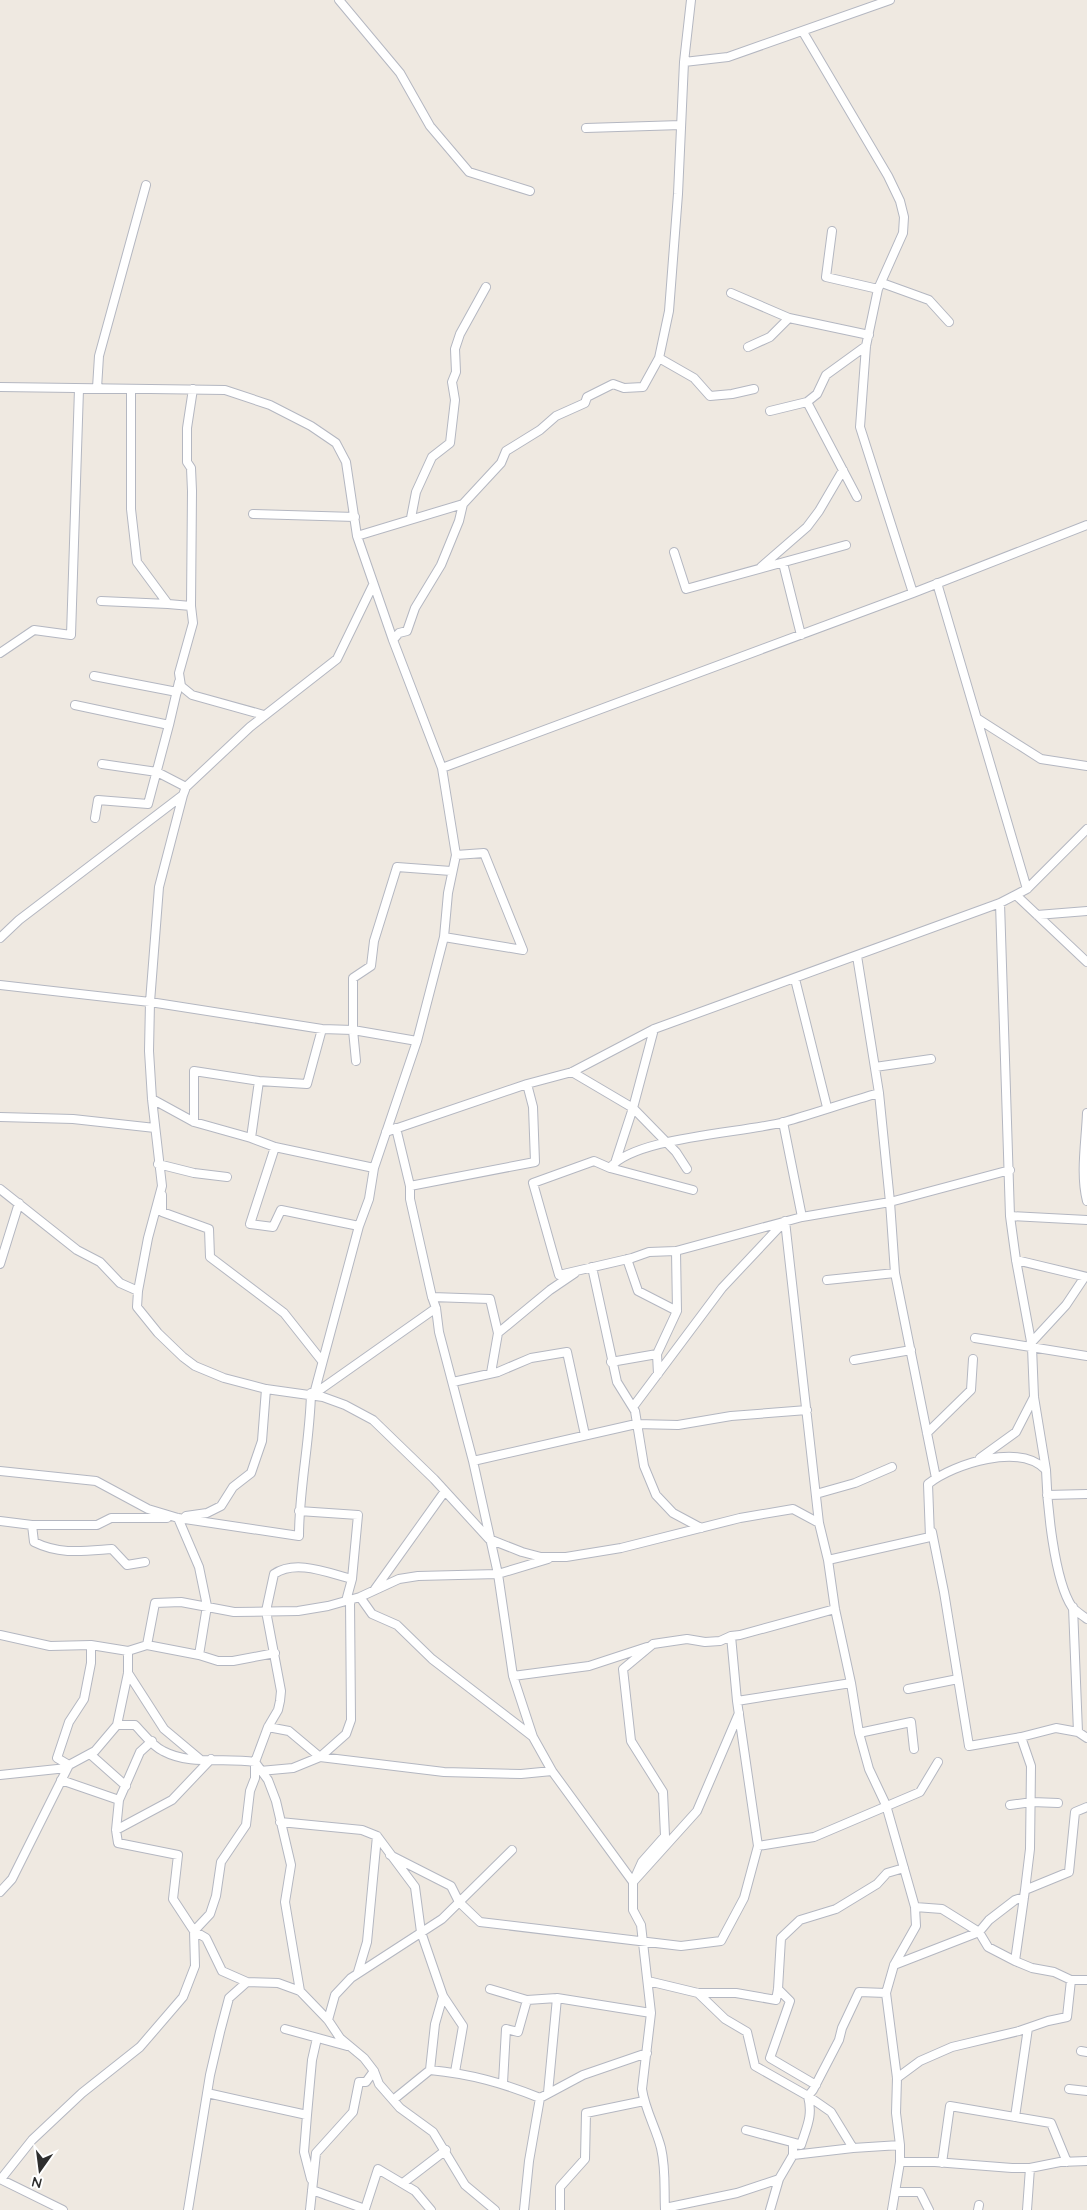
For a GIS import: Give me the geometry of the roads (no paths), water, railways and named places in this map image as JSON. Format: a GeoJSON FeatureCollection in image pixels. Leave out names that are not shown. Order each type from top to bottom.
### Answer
{"type":"FeatureCollection","features":[{"type":"Feature","properties":{"kind":"street"},"geometry":{"type":"LineString","coordinates":[[338,0],[400,73],[430,126],[469,172],[530,191]]}},
{"type":"Feature","properties":{"kind":"street"},"geometry":{"type":"LineString","coordinates":[[393,640],[398,633],[407,631],[415,608],[441,565],[459,521],[463,504],[501,463],[506,451],[525,440],[556,416],[585,403],[587,397],[613,384],[624,388],[643,387],[659,358],[669,311],[684,62],[691,0]]}},
{"type":"Feature","properties":{"kind":"street"},"geometry":{"type":"LineString","coordinates":[[684,62],[728,57],[803,32],[874,2],[890,0]]}},
{"type":"Feature","properties":{"kind":"street"},"geometry":{"type":"LineString","coordinates":[[803,32],[871,146],[900,201],[904,217],[902,233],[880,286],[866,346],[860,427],[913,593]]}},
{"type":"Feature","properties":{"kind":"street"},"geometry":{"type":"LineString","coordinates":[[586,128],[681,125]]}},
{"type":"Feature","properties":{"kind":"street"},"geometry":{"type":"LineString","coordinates":[[97,388],[99,356],[146,185]]}},
{"type":"Feature","properties":{"kind":"street"},"geometry":{"type":"LineString","coordinates":[[832,231],[826,277],[880,286],[929,300],[949,322]]}},
{"type":"Feature","properties":{"kind":"street"},"geometry":{"type":"LineString","coordinates":[[411,518],[416,492],[432,457],[450,443],[455,400],[452,382],[456,372],[455,349],[460,334],[486,287]]}},
{"type":"Feature","properties":{"kind":"street"},"geometry":{"type":"LineString","coordinates":[[731,293],[789,318],[869,335]]}},
{"type":"Feature","properties":{"kind":"street"},"geometry":{"type":"LineString","coordinates":[[748,347],[770,337],[789,318]]}},
{"type":"Feature","properties":{"kind":"street"},"geometry":{"type":"LineString","coordinates":[[770,411],[807,402],[817,394],[826,375],[866,346]]}},
{"type":"Feature","properties":{"kind":"street"},"geometry":{"type":"LineString","coordinates":[[659,358],[694,378],[710,396],[754,389]]}},
{"type":"Feature","properties":{"kind":"street"},"geometry":{"type":"LineString","coordinates":[[0,387],[225,390],[270,405],[311,426],[336,444],[346,462],[357,536],[373,585],[442,768],[456,855],[451,871],[444,937],[417,1040],[374,1168],[369,1199],[359,1226],[313,1394],[299,1511],[299,1536],[178,1518],[148,1509],[96,1481],[0,1471]]}},
{"type":"Feature","properties":{"kind":"street"},"geometry":{"type":"LineString","coordinates":[[0,653],[34,630],[71,635],[79,389]]}},
{"type":"Feature","properties":{"kind":"street"},"geometry":{"type":"LineString","coordinates":[[131,389],[131,509],[137,562],[168,604]]}},
{"type":"Feature","properties":{"kind":"street"},"geometry":{"type":"LineString","coordinates":[[95,818],[98,800],[148,804],[177,692],[179,673],[193,623],[191,606],[192,491],[191,468],[187,462],[188,428],[193,389]]}},
{"type":"Feature","properties":{"kind":"street"},"geometry":{"type":"LineString","coordinates":[[807,402],[857,497]]}},
{"type":"Feature","properties":{"kind":"street"},"geometry":{"type":"LineString","coordinates":[[758,569],[807,527],[819,511],[843,470]]}},
{"type":"Feature","properties":{"kind":"street"},"geometry":{"type":"LineString","coordinates":[[357,536],[411,518],[463,504]]}},
{"type":"Feature","properties":{"kind":"street"},"geometry":{"type":"LineString","coordinates":[[253,514],[355,517]]}},
{"type":"Feature","properties":{"kind":"street"},"geometry":{"type":"LineString","coordinates":[[442,768],[913,593],[1087,525]]}},
{"type":"Feature","properties":{"kind":"street"},"geometry":{"type":"LineString","coordinates":[[674,552],[686,589],[846,546]]}},
{"type":"Feature","properties":{"kind":"street"},"geometry":{"type":"LineString","coordinates":[[783,563],[801,635]]}},
{"type":"Feature","properties":{"kind":"street"},"geometry":{"type":"LineString","coordinates":[[938,583],[1027,889]]}},
{"type":"Feature","properties":{"kind":"street"},"geometry":{"type":"LineString","coordinates":[[0,938],[19,920],[185,791],[223,750],[264,715],[337,659],[373,585]]}},
{"type":"Feature","properties":{"kind":"street"},"geometry":{"type":"LineString","coordinates":[[101,600],[191,606]]}},
{"type":"Feature","properties":{"kind":"street"},"geometry":{"type":"LineString","coordinates":[[94,676],[177,692]]}},
{"type":"Feature","properties":{"kind":"street"},"geometry":{"type":"LineString","coordinates":[[179,682],[192,695],[264,715]]}},
{"type":"Feature","properties":{"kind":"street"},"geometry":{"type":"LineString","coordinates":[[75,705],[169,725]]}},
{"type":"Feature","properties":{"kind":"street"},"geometry":{"type":"LineString","coordinates":[[978,719],[1041,759],[1087,766]]}},
{"type":"Feature","properties":{"kind":"street"},"geometry":{"type":"LineString","coordinates":[[102,764],[157,772],[185,791]]}},
{"type":"Feature","properties":{"kind":"street"},"geometry":{"type":"LineString","coordinates":[[185,791],[159,887],[150,1002],[149,1051],[158,1164],[162,1186],[162,1212],[209,1229],[210,1257],[284,1313],[322,1362]]}},
{"type":"Feature","properties":{"kind":"street"},"geometry":{"type":"LineString","coordinates":[[386,1132],[527,1084],[572,1072],[654,1029],[795,979],[1017,896],[1027,889],[1087,829]]}},
{"type":"Feature","properties":{"kind":"street"},"geometry":{"type":"LineString","coordinates":[[444,937],[523,950],[484,853],[456,855]]}},
{"type":"Feature","properties":{"kind":"street"},"geometry":{"type":"LineString","coordinates":[[356,1061],[353,1030],[353,978],[371,966],[374,941],[398,866],[451,871]]}},
{"type":"Feature","properties":{"kind":"street"},"geometry":{"type":"LineString","coordinates":[[1017,896],[1087,962]]}},
{"type":"Feature","properties":{"kind":"street"},"geometry":{"type":"LineString","coordinates":[[1000,903],[1010,1216],[1031,1346],[1034,1397],[1060,1578],[1072,1607],[1078,1732]]}},
{"type":"Feature","properties":{"kind":"street"},"geometry":{"type":"LineString","coordinates":[[1037,915],[1087,911]]}},
{"type":"Feature","properties":{"kind":"street"},"geometry":{"type":"LineString","coordinates":[[856,956],[879,1093],[895,1273],[936,1478]]}},
{"type":"Feature","properties":{"kind":"street"},"geometry":{"type":"LineString","coordinates":[[795,979],[827,1108]]}},
{"type":"Feature","properties":{"kind":"street"},"geometry":{"type":"LineString","coordinates":[[0,985],[150,1002],[322,1029],[353,1030],[417,1040]]}},
{"type":"Feature","properties":{"kind":"street"},"geometry":{"type":"LineString","coordinates":[[194,1122],[194,1071],[258,1081],[306,1084],[322,1029]]}},
{"type":"Feature","properties":{"kind":"street"},"geometry":{"type":"LineString","coordinates":[[610,1168],[616,1160],[633,1108],[654,1029]]}},
{"type":"Feature","properties":{"kind":"street"},"geometry":{"type":"LineString","coordinates":[[874,1067],[931,1059]]}},
{"type":"Feature","properties":{"kind":"street"},"geometry":{"type":"LineString","coordinates":[[572,1072],[633,1108],[676,1152],[687,1169]]}},
{"type":"Feature","properties":{"kind":"street"},"geometry":{"type":"LineString","coordinates":[[251,1138],[258,1081]]}},
{"type":"Feature","properties":{"kind":"street"},"geometry":{"type":"LineString","coordinates":[[410,1186],[535,1162],[533,1107],[527,1084]]}},
{"type":"Feature","properties":{"kind":"street"},"geometry":{"type":"LineString","coordinates":[[616,1160],[666,1142],[711,1136],[784,1122],[879,1093]]}},
{"type":"Feature","properties":{"kind":"street"},"geometry":{"type":"LineString","coordinates":[[152,1099],[194,1122],[251,1138],[275,1147],[374,1168]]}},
{"type":"Feature","properties":{"kind":"street"},"geometry":{"type":"LineString","coordinates":[[1087,1113],[1085,1193],[1087,1201]]}},
{"type":"Feature","properties":{"kind":"street"},"geometry":{"type":"LineString","coordinates":[[0,1117],[73,1119],[155,1128]]}},
{"type":"Feature","properties":{"kind":"street"},"geometry":{"type":"LineString","coordinates":[[784,1122],[802,1217]]}},
{"type":"Feature","properties":{"kind":"street"},"geometry":{"type":"LineString","coordinates":[[396,1128],[410,1186],[410,1199],[436,1308],[439,1332],[473,1461],[498,1574],[513,1676],[533,1737],[552,1771],[633,1882]]}},
{"type":"Feature","properties":{"kind":"street"},"geometry":{"type":"LineString","coordinates":[[275,1147],[250,1224],[273,1227],[280,1210],[359,1226]]}},
{"type":"Feature","properties":{"kind":"street"},"geometry":{"type":"LineString","coordinates":[[693,1190],[610,1168],[594,1161],[533,1184],[559,1275],[628,1259],[648,1252],[676,1251],[802,1217],[890,1202],[1010,1170]]}},
{"type":"Feature","properties":{"kind":"street"},"geometry":{"type":"LineString","coordinates":[[158,1164],[194,1173],[227,1177]]}},
{"type":"Feature","properties":{"kind":"street"},"geometry":{"type":"LineString","coordinates":[[162,1186],[148,1238],[138,1291],[137,1307],[158,1333],[183,1357],[195,1366],[224,1378],[266,1389],[313,1394],[345,1404],[373,1420],[445,1491],[489,1539],[522,1552],[552,1558]]}},
{"type":"Feature","properties":{"kind":"street"},"geometry":{"type":"LineString","coordinates":[[0,1189],[77,1250],[100,1262],[120,1283],[138,1291]]}},
{"type":"Feature","properties":{"kind":"street"},"geometry":{"type":"LineString","coordinates":[[0,1264],[19,1203]]}},
{"type":"Feature","properties":{"kind":"street"},"geometry":{"type":"LineString","coordinates":[[1010,1216],[1087,1220]]}},
{"type":"Feature","properties":{"kind":"street"},"geometry":{"type":"LineString","coordinates":[[632,1407],[722,1288],[784,1221]]}},
{"type":"Feature","properties":{"kind":"street"},"geometry":{"type":"LineString","coordinates":[[784,1221],[816,1494],[835,1609],[851,1683],[859,1733],[868,1769],[886,1805],[916,1907],[916,1926],[894,1965],[886,1993],[896,2078],[896,2113],[900,2145],[900,2162],[892,2210]]}},
{"type":"Feature","properties":{"kind":"street"},"geometry":{"type":"LineString","coordinates":[[658,1374],[657,1354],[676,1311],[676,1251]]}},
{"type":"Feature","properties":{"kind":"street"},"geometry":{"type":"LineString","coordinates":[[628,1259],[638,1291],[676,1311]]}},
{"type":"Feature","properties":{"kind":"street"},"geometry":{"type":"LineString","coordinates":[[1016,1260],[1086,1278],[1031,1346]]}},
{"type":"Feature","properties":{"kind":"street"},"geometry":{"type":"LineString","coordinates":[[592,1266],[616,1382],[632,1407],[644,1466],[656,1496],[673,1514],[701,1528]]}},
{"type":"Feature","properties":{"kind":"street"},"geometry":{"type":"LineString","coordinates":[[498,1333],[550,1290],[579,1270]]}},
{"type":"Feature","properties":{"kind":"street"},"geometry":{"type":"LineString","coordinates":[[827,1280],[895,1273]]}},
{"type":"Feature","properties":{"kind":"street"},"geometry":{"type":"LineString","coordinates":[[432,1297],[490,1299],[498,1333],[491,1373]]}},
{"type":"Feature","properties":{"kind":"street"},"geometry":{"type":"LineString","coordinates":[[313,1394],[436,1308]]}},
{"type":"Feature","properties":{"kind":"street"},"geometry":{"type":"LineString","coordinates":[[975,1338],[1087,1356]]}},
{"type":"Feature","properties":{"kind":"street"},"geometry":{"type":"LineString","coordinates":[[854,1360],[911,1350]]}},
{"type":"Feature","properties":{"kind":"street"},"geometry":{"type":"LineString","coordinates":[[453,1382],[498,1372],[531,1358],[567,1352],[585,1436]]}},
{"type":"Feature","properties":{"kind":"street"},"geometry":{"type":"LineString","coordinates":[[611,1362],[657,1354]]}},
{"type":"Feature","properties":{"kind":"street"},"geometry":{"type":"LineString","coordinates":[[927,1433],[971,1390],[973,1359]]}},
{"type":"Feature","properties":{"kind":"street"},"geometry":{"type":"LineString","coordinates":[[0,1520],[32,1525],[98,1525],[111,1518],[178,1518],[207,1513],[221,1506],[233,1487],[251,1473],[262,1441],[266,1389]]}},
{"type":"Feature","properties":{"kind":"street"},"geometry":{"type":"LineString","coordinates":[[828,1560],[930,1537],[928,1484],[936,1478],[978,1459],[1016,1432],[1034,1397]]}},
{"type":"Feature","properties":{"kind":"street"},"geometry":{"type":"LineString","coordinates":[[473,1461],[636,1424],[678,1425],[731,1416],[807,1410]]}},
{"type":"Feature","properties":{"kind":"street"},"geometry":{"type":"LineString","coordinates":[[978,1459],[1030,1459],[1040,1463],[1046,1470]]}},
{"type":"Feature","properties":{"kind":"street"},"geometry":{"type":"LineString","coordinates":[[816,1494],[855,1483],[892,1467]]}},
{"type":"Feature","properties":{"kind":"street"},"geometry":{"type":"LineString","coordinates":[[374,1590],[445,1491]]}},
{"type":"Feature","properties":{"kind":"street"},"geometry":{"type":"LineString","coordinates":[[1047,1495],[1087,1494]]}},
{"type":"Feature","properties":{"kind":"street"},"geometry":{"type":"LineString","coordinates":[[147,1645],[155,1602],[181,1602],[234,1612],[298,1611],[360,1597],[399,1579],[498,1574],[527,1567],[552,1558],[621,1548],[701,1528],[793,1509],[820,1523]]}},
{"type":"Feature","properties":{"kind":"street"},"geometry":{"type":"LineString","coordinates":[[260,1770],[293,1768],[320,1757],[346,1734],[351,1720],[348,1600],[358,1515],[299,1511]]}},
{"type":"Feature","properties":{"kind":"street"},"geometry":{"type":"LineString","coordinates":[[178,1518],[199,1567],[207,1606],[199,1655]]}},
{"type":"Feature","properties":{"kind":"street"},"geometry":{"type":"LineString","coordinates":[[930,1523],[944,1592],[969,1746],[1021,1737],[1056,1728],[1078,1732],[1087,1738]]}},
{"type":"Feature","properties":{"kind":"street"},"geometry":{"type":"LineString","coordinates":[[32,1525],[34,1542],[48,1548],[73,1553],[112,1549],[127,1565],[145,1562]]}},
{"type":"Feature","properties":{"kind":"street"},"geometry":{"type":"LineString","coordinates":[[63,2210],[1,2179],[32,2140],[82,2093],[140,2047],[183,1997],[195,1966],[194,1931],[210,1914],[216,1896],[221,1862],[246,1824],[250,1792],[255,1778],[255,1762],[268,1727],[278,1710],[281,1696],[275,1653],[266,1611],[274,1574],[280,1570],[307,1568],[352,1578]]}},
{"type":"Feature","properties":{"kind":"street"},"geometry":{"type":"LineString","coordinates":[[360,1597],[372,1614],[397,1625],[432,1659],[510,1717],[533,1737]]}},
{"type":"Feature","properties":{"kind":"street"},"geometry":{"type":"LineString","coordinates":[[1072,1607],[1087,1619]]}},
{"type":"Feature","properties":{"kind":"street"},"geometry":{"type":"LineString","coordinates":[[513,1676],[589,1666],[654,1644],[687,1639],[705,1642],[720,1641],[731,1636],[835,1609]]}},
{"type":"Feature","properties":{"kind":"street"},"geometry":{"type":"LineString","coordinates":[[0,1635],[50,1646],[91,1645],[128,1651],[147,1645],[199,1655],[218,1661],[233,1661],[275,1653]]}},
{"type":"Feature","properties":{"kind":"street"},"geometry":{"type":"LineString","coordinates":[[390,1855],[451,1886],[459,1902],[480,1922],[643,1940],[680,1946],[722,1941],[744,1898],[758,1846],[737,1701],[731,1636]]}},
{"type":"Feature","properties":{"kind":"street"},"geometry":{"type":"LineString","coordinates":[[654,1644],[623,1669],[631,1741],[663,1792],[665,1836],[642,1862],[633,1882],[633,1910],[641,1925],[651,2013],[642,2089],[644,2101],[661,2148],[666,2182],[665,2209],[737,2193],[780,2179]]}},
{"type":"Feature","properties":{"kind":"street"},"geometry":{"type":"LineString","coordinates":[[68,1767],[57,1758],[68,1722],[84,1699],[91,1664],[91,1645]]}},
{"type":"Feature","properties":{"kind":"street"},"geometry":{"type":"LineString","coordinates":[[0,1775],[68,1767],[96,1751],[117,1725],[128,1674],[128,1651]]}},
{"type":"Feature","properties":{"kind":"street"},"geometry":{"type":"LineString","coordinates":[[128,1674],[164,1729],[201,1760]]}},
{"type":"Feature","properties":{"kind":"street"},"geometry":{"type":"LineString","coordinates":[[908,1688],[958,1679]]}},
{"type":"Feature","properties":{"kind":"street"},"geometry":{"type":"LineString","coordinates":[[737,1701],[851,1683]]}},
{"type":"Feature","properties":{"kind":"street"},"geometry":{"type":"LineString","coordinates":[[633,1882],[697,1811],[739,1713]]}},
{"type":"Feature","properties":{"kind":"street"},"geometry":{"type":"LineString","coordinates":[[859,1733],[911,1722],[914,1749]]}},
{"type":"Feature","properties":{"kind":"street"},"geometry":{"type":"LineString","coordinates":[[117,1725],[134,1725],[161,1750],[190,1761],[236,1759],[255,1762],[268,1780],[276,1800],[291,1865],[285,1902],[300,1991]]}},
{"type":"Feature","properties":{"kind":"street"},"geometry":{"type":"LineString","coordinates":[[268,1727],[289,1730],[320,1757],[444,1772],[521,1774],[552,1771]]}},
{"type":"Feature","properties":{"kind":"street"},"geometry":{"type":"LineString","coordinates":[[1014,1961],[1025,1894],[1030,1849],[1032,1802],[1031,1766],[1021,1737]]}},
{"type":"Feature","properties":{"kind":"street"},"geometry":{"type":"LineString","coordinates":[[152,1742],[140,1752],[119,1800],[116,1830],[118,1843],[178,1855],[173,1899],[194,1931],[206,1938],[222,1971],[247,1982],[278,1983],[300,1991],[328,2020],[340,2038],[364,2058],[374,2071],[379,2084],[393,2100],[433,2132],[446,2150],[465,2185],[494,2210]]}},
{"type":"Feature","properties":{"kind":"street"},"geometry":{"type":"LineString","coordinates":[[90,1754],[126,1786]]}},
{"type":"Feature","properties":{"kind":"street"},"geometry":{"type":"LineString","coordinates":[[116,1830],[172,1800],[211,1759]]}},
{"type":"Feature","properties":{"kind":"street"},"geometry":{"type":"LineString","coordinates":[[758,1846],[814,1837],[920,1792],[938,1762]]}},
{"type":"Feature","properties":{"kind":"street"},"geometry":{"type":"LineString","coordinates":[[0,1892],[12,1879],[68,1767]]}},
{"type":"Feature","properties":{"kind":"street"},"geometry":{"type":"LineString","coordinates":[[61,1780],[119,1800]]}},
{"type":"Feature","properties":{"kind":"street"},"geometry":{"type":"LineString","coordinates":[[1010,1805],[1032,1802],[1058,1803]]}},
{"type":"Feature","properties":{"kind":"street"},"geometry":{"type":"LineString","coordinates":[[894,1965],[979,1932],[989,1920],[1015,1900],[1069,1872],[1075,1812],[1087,1807]]}},
{"type":"Feature","properties":{"kind":"street"},"geometry":{"type":"LineString","coordinates":[[280,1822],[362,1830],[377,1836],[415,1887],[421,1932],[443,1996],[463,2026],[455,2072]]}},
{"type":"Feature","properties":{"kind":"street"},"geometry":{"type":"LineString","coordinates":[[358,1972],[367,1942],[377,1836]]}},
{"type":"Feature","properties":{"kind":"street"},"geometry":{"type":"LineString","coordinates":[[328,2020],[335,1995],[358,1972],[442,1919],[512,1850]]}},
{"type":"Feature","properties":{"kind":"street"},"geometry":{"type":"LineString","coordinates":[[648,1981],[698,1993],[736,1993],[776,2000],[781,1938],[800,1920],[836,1909],[877,1884],[887,1873],[904,1868]]}},
{"type":"Feature","properties":{"kind":"street"},"geometry":{"type":"LineString","coordinates":[[916,1907],[942,1909],[979,1932],[988,1947],[1014,1961],[1032,1968],[1054,1972],[1071,1980],[1087,1980]]}},
{"type":"Feature","properties":{"kind":"street"},"geometry":{"type":"LineString","coordinates":[[896,2078],[920,2061],[937,2053],[1067,2017],[1071,1980]]}},
{"type":"Feature","properties":{"kind":"street"},"geometry":{"type":"LineString","coordinates":[[188,2210],[207,2093],[229,1998],[247,1982]]}},
{"type":"Feature","properties":{"kind":"street"},"geometry":{"type":"LineString","coordinates":[[490,1988],[527,2000],[557,1998],[651,2013]]}},
{"type":"Feature","properties":{"kind":"street"},"geometry":{"type":"LineString","coordinates":[[778,1989],[790,2001],[770,2058],[816,2085]]}},
{"type":"Feature","properties":{"kind":"street"},"geometry":{"type":"LineString","coordinates":[[808,2096],[816,2085],[839,2040],[842,2028],[859,1992],[886,1993]]}},
{"type":"Feature","properties":{"kind":"street"},"geometry":{"type":"LineString","coordinates":[[698,1993],[725,2019],[747,2032],[755,2066],[808,2096],[831,2112],[853,2148]]}},
{"type":"Feature","properties":{"kind":"street"},"geometry":{"type":"LineString","coordinates":[[430,2070],[435,2024],[443,1996]]}},
{"type":"Feature","properties":{"kind":"street"},"geometry":{"type":"LineString","coordinates":[[548,2093],[557,1998]]}},
{"type":"Feature","properties":{"kind":"street"},"geometry":{"type":"LineString","coordinates":[[503,2083],[506,2029],[518,2032],[527,2000]]}},
{"type":"Feature","properties":{"kind":"street"},"geometry":{"type":"LineString","coordinates":[[1015,2117],[1028,2028]]}},
{"type":"Feature","properties":{"kind":"street"},"geometry":{"type":"LineString","coordinates":[[284,2029],[349,2047]]}},
{"type":"Feature","properties":{"kind":"street"},"geometry":{"type":"LineString","coordinates":[[313,2188],[304,2152],[312,2060],[317,2038]]}},
{"type":"Feature","properties":{"kind":"street"},"geometry":{"type":"LineString","coordinates":[[524,2210],[529,2161],[540,2098],[583,2075],[647,2053]]}},
{"type":"Feature","properties":{"kind":"street"},"geometry":{"type":"LineString","coordinates":[[393,2100],[430,2070],[455,2072],[503,2083],[540,2098]]}},
{"type":"Feature","properties":{"kind":"street"},"geometry":{"type":"LineString","coordinates":[[310,2210],[316,2153],[353,2112],[359,2082],[366,2082],[374,2071]]}},
{"type":"Feature","properties":{"kind":"street"},"geometry":{"type":"LineString","coordinates":[[1069,2089],[1087,2091]]}},
{"type":"Feature","properties":{"kind":"street"},"geometry":{"type":"LineString","coordinates":[[207,2093],[307,2115]]}},
{"type":"Feature","properties":{"kind":"street"},"geometry":{"type":"LineString","coordinates":[[801,2145],[812,2111],[808,2096]]}},
{"type":"Feature","properties":{"kind":"street"},"geometry":{"type":"LineString","coordinates":[[560,2210],[560,2187],[585,2159],[586,2113],[644,2101]]}},
{"type":"Feature","properties":{"kind":"street"},"geometry":{"type":"LineString","coordinates":[[942,2163],[950,2106],[1051,2123],[1068,2162]]}},
{"type":"Feature","properties":{"kind":"street"},"geometry":{"type":"LineString","coordinates":[[746,2130],[801,2145]]}},
{"type":"Feature","properties":{"kind":"street"},"geometry":{"type":"LineString","coordinates":[[770,2210],[780,2179],[793,2155],[793,2144],[801,2145]]}},
{"type":"Feature","properties":{"kind":"street"},"geometry":{"type":"LineString","coordinates":[[793,2155],[900,2145]]}},
{"type":"Feature","properties":{"kind":"street"},"geometry":{"type":"LineString","coordinates":[[403,2183],[446,2150]]}},
{"type":"Feature","properties":{"kind":"street"},"geometry":{"type":"LineString","coordinates":[[900,2162],[942,2163],[994,2168],[1030,2168],[1087,2161]]}},
{"type":"Feature","properties":{"kind":"street"},"geometry":{"type":"LineString","coordinates":[[1027,2210],[1030,2168]]}},
{"type":"Feature","properties":{"kind":"street"},"geometry":{"type":"LineString","coordinates":[[313,2188],[365,2209],[378,2169],[415,2191],[431,2210]]}},
{"type":"Feature","properties":{"kind":"street"},"geometry":{"type":"LineString","coordinates":[[896,2192],[920,2192],[929,2210]]}}]}
